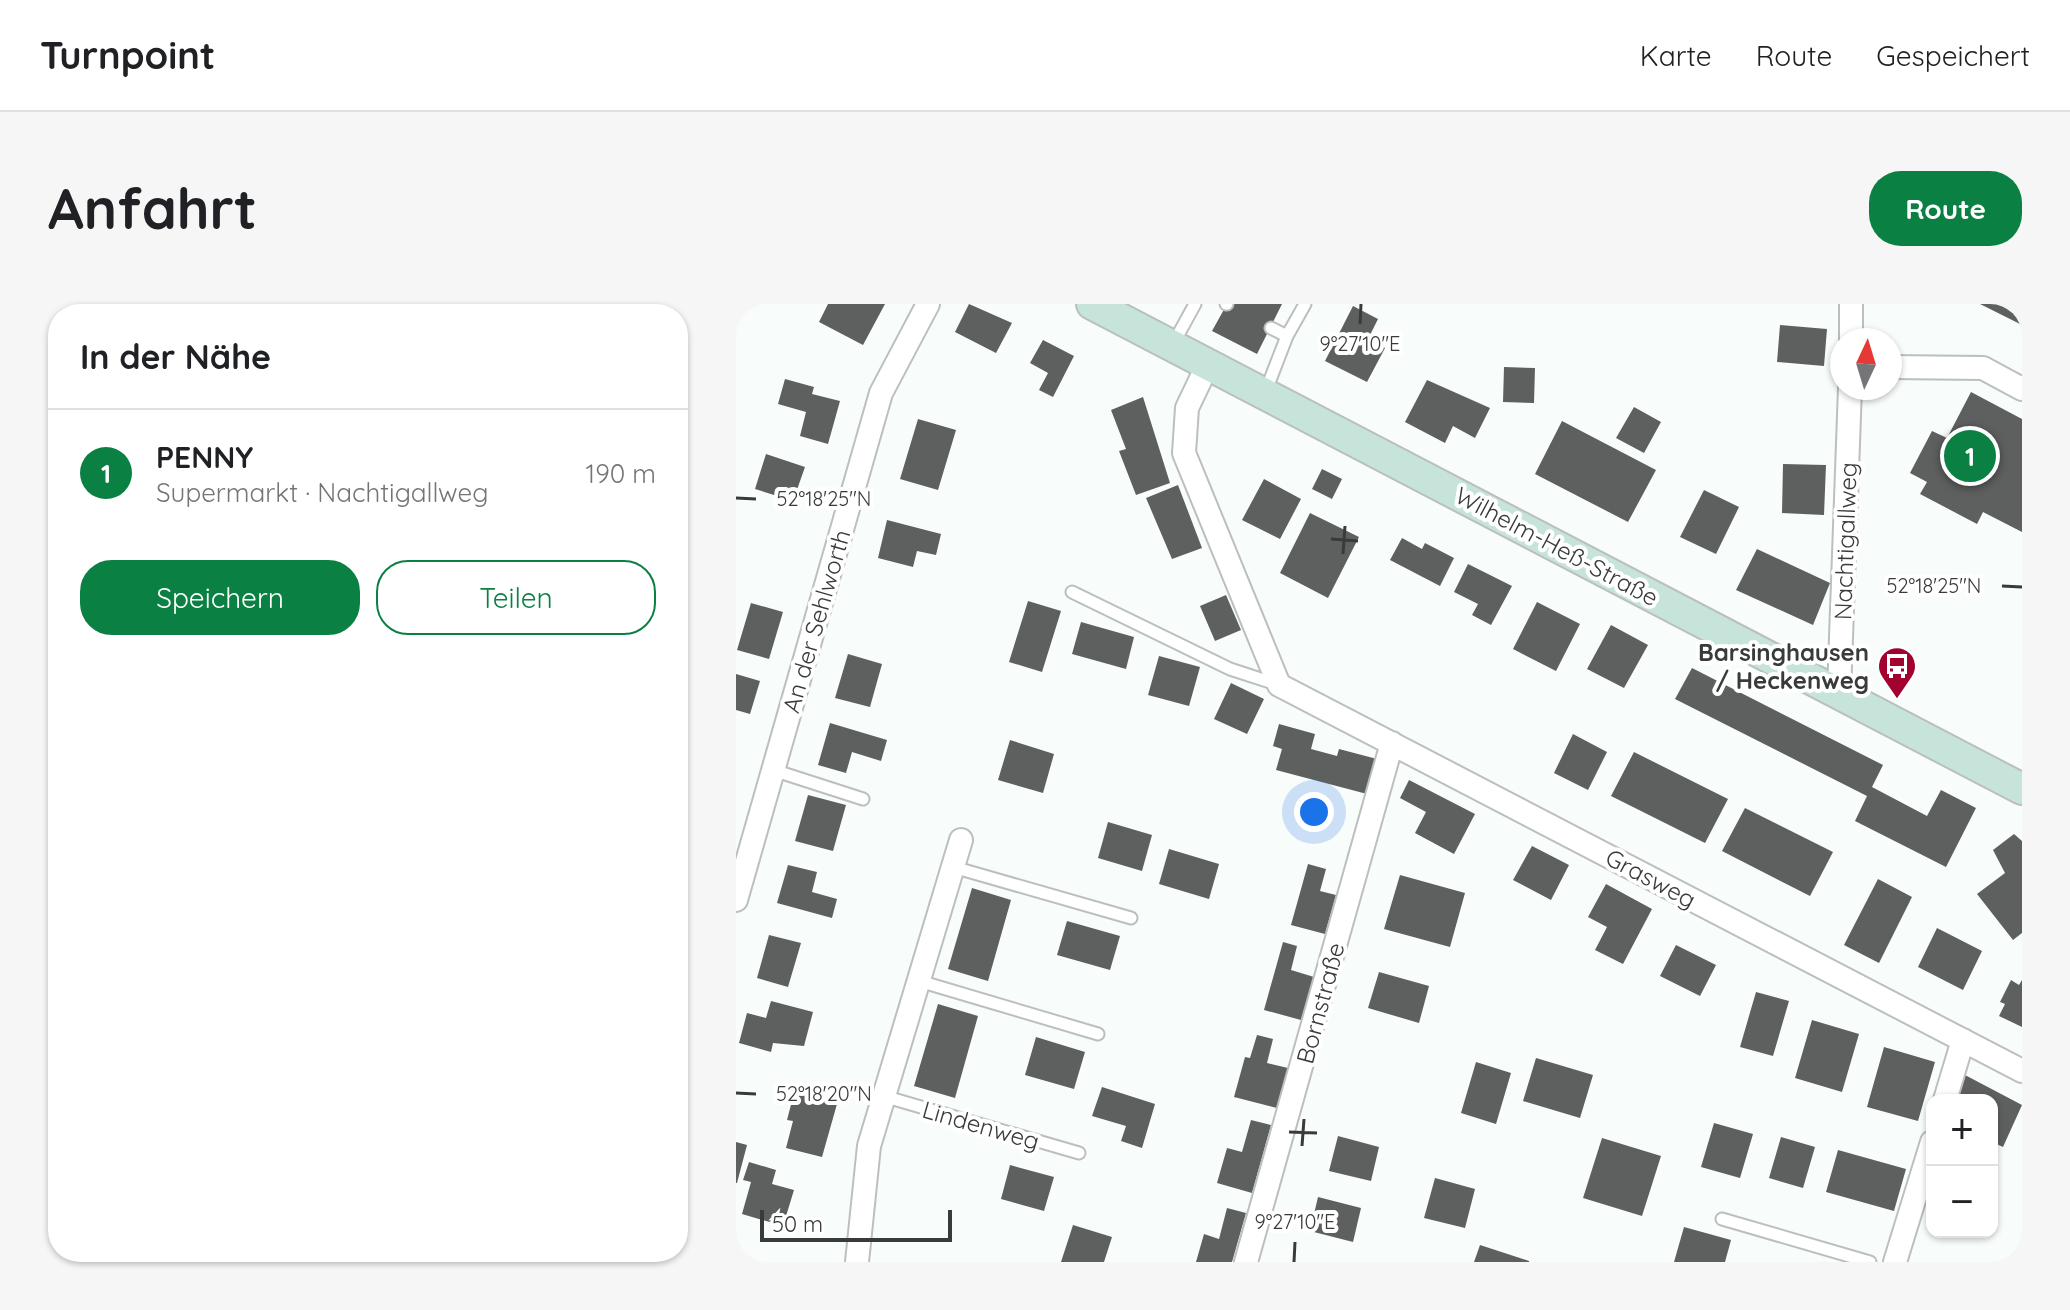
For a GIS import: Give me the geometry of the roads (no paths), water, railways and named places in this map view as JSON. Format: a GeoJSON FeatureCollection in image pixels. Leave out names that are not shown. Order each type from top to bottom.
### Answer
{"type":"FeatureCollection","features":[{"type":"Feature","properties":{"kind":"main road","name":"Wilhelm-Heß-Straße"},"geometry":{"type":"LineString","coordinates":[[1092,304],[2022,789]]}},
{"type":"Feature","properties":{"kind":"street","name":"An der Sehlworth"},"geometry":{"type":"LineString","coordinates":[[736,900],[881,393],[928,304]]}},
{"type":"Feature","properties":{"kind":"street"},"geometry":{"type":"LineString","coordinates":[[1851,304],[1851,328]]}},
{"type":"Feature","properties":{"kind":"street"},"geometry":{"type":"LineString","coordinates":[[1208,364],[1187,408],[1184,453],[1279,685]]}},
{"type":"Feature","properties":{"kind":"street"},"geometry":{"type":"LineString","coordinates":[[1902,367],[1983,368],[2022,389]]}},
{"type":"Feature","properties":{"kind":"street","name":"Nachtigallweg"},"geometry":{"type":"LineString","coordinates":[[1839,693],[1850,400]]}},
{"type":"Feature","properties":{"kind":"street","name":"Grasweg"},"geometry":{"type":"LineString","coordinates":[[1279,685],[2022,1071]]}},
{"type":"Feature","properties":{"kind":"street","name":"Bornstraße"},"geometry":{"type":"LineString","coordinates":[[1246,1262],[1392,743]]}},
{"type":"Feature","properties":{"kind":"street"},"geometry":{"type":"LineString","coordinates":[[857,1262],[869,1146],[961,840]]}},
{"type":"Feature","properties":{"kind":"street"},"geometry":{"type":"LineString","coordinates":[[1947,1094],[1963,1040]]}},
{"type":"Feature","properties":{"kind":"street"},"geometry":{"type":"LineString","coordinates":[[1895,1262],[1926,1161]]}},
{"type":"Feature","properties":{"kind":"lane"},"geometry":{"type":"LineString","coordinates":[[1172,346],[1195,304]]}},
{"type":"Feature","properties":{"kind":"lane"},"geometry":{"type":"LineString","coordinates":[[1265,394],[1287,336],[1305,304]]}},
{"type":"Feature","properties":{"kind":"lane"},"geometry":{"type":"LineString","coordinates":[[1271,328],[1287,336]]}},
{"type":"Feature","properties":{"kind":"lane","name":"Grasweg"},"geometry":{"type":"LineString","coordinates":[[1072,592],[1230,669],[1279,685]]}},
{"type":"Feature","properties":{"kind":"lane"},"geometry":{"type":"LineString","coordinates":[[773,770],[863,799]]}},
{"type":"Feature","properties":{"kind":"lane"},"geometry":{"type":"LineString","coordinates":[[953,867],[1131,918]]}},
{"type":"Feature","properties":{"kind":"lane"},"geometry":{"type":"LineString","coordinates":[[919,981],[1098,1034]]}},
{"type":"Feature","properties":{"kind":"lane","name":"Lindenweg"},"geometry":{"type":"LineString","coordinates":[[883,1096],[1079,1153]]}},
{"type":"Feature","properties":{"kind":"lane"},"geometry":{"type":"LineString","coordinates":[[1722,1219],[1870,1262]]}},
{"type":"Feature","properties":{"kind":"place","name":"PENNY"},"geometry":{"type":"Point","coordinates":[1970,456]}},
{"type":"Feature","properties":{"kind":"place","name":"Barsinghausen / Heckenweg"},"geometry":{"type":"Point","coordinates":[1897,700]}}]}
